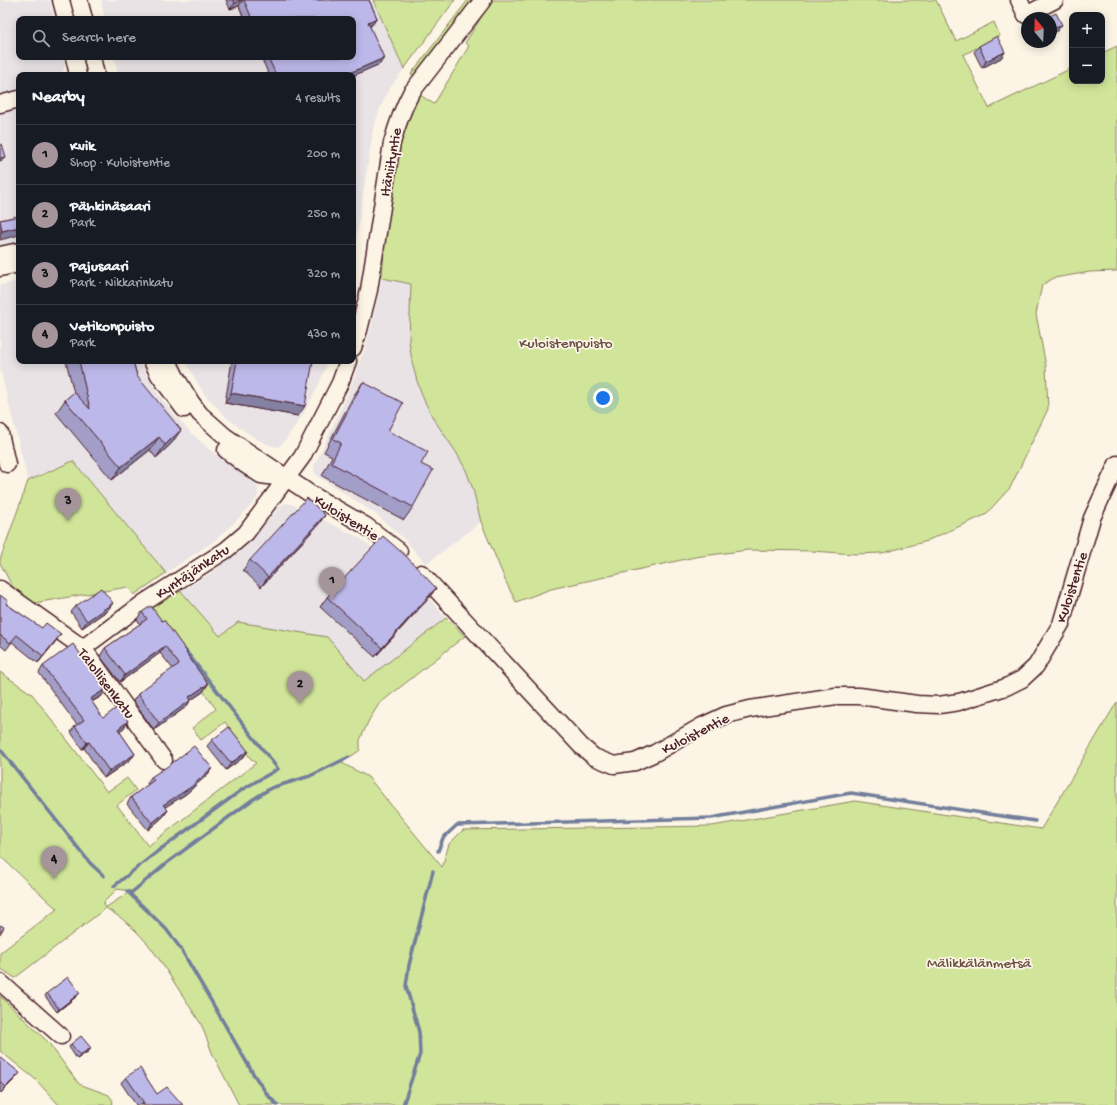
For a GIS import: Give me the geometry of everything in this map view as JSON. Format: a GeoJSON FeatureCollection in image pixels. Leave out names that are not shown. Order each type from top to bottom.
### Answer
{"type":"FeatureCollection","features":[{"type":"Feature","properties":{"kind":"street"},"geometry":{"type":"LineString","coordinates":[[61,0],[65,16]]}},
{"type":"Feature","properties":{"kind":"street"},"geometry":{"type":"LineString","coordinates":[[79,0],[83,16]]}},
{"type":"Feature","properties":{"kind":"street","name":"Itäniityntie"},"geometry":{"type":"LineString","coordinates":[[356,338],[367,303],[392,143],[398,121],[411,94],[483,0]]}},
{"type":"Feature","properties":{"kind":"street"},"geometry":{"type":"LineString","coordinates":[[1019,0],[1026,15],[1056,0]]}},
{"type":"Feature","properties":{"kind":"street"},"geometry":{"type":"LineString","coordinates":[[75,60],[77,72]]}},
{"type":"Feature","properties":{"kind":"street"},"geometry":{"type":"LineString","coordinates":[[93,60],[95,72]]}},
{"type":"Feature","properties":{"kind":"street"},"geometry":{"type":"LineString","coordinates":[[0,104],[16,100]]}},
{"type":"Feature","properties":{"kind":"street"},"geometry":{"type":"LineString","coordinates":[[0,255],[16,252]]}},
{"type":"Feature","properties":{"kind":"street"},"geometry":{"type":"LineString","coordinates":[[0,268],[16,265]]}},
{"type":"Feature","properties":{"kind":"street","name":"Kuloistentie"},"geometry":{"type":"LineString","coordinates":[[154,364],[174,398],[194,421],[219,444],[244,464],[261,475],[286,479]]}},
{"type":"Feature","properties":{"kind":"street","name":"Kuloistentie"},"geometry":{"type":"LineString","coordinates":[[169,364],[182,390],[190,402],[214,428],[240,448],[267,464],[286,479],[366,526],[396,549],[421,573],[581,746],[594,757],[614,765],[636,762],[702,726],[726,715],[750,709],[836,696],[859,696],[917,704],[938,705],[959,702],[1006,687],[1022,679],[1036,666],[1060,624],[1092,518],[1117,464]]}},
{"type":"Feature","properties":{"kind":"street"},"geometry":{"type":"LineString","coordinates":[[286,479],[298,464],[314,435],[340,383],[347,364]]}},
{"type":"Feature","properties":{"kind":"street"},"geometry":{"type":"LineString","coordinates":[[0,433],[7,464]]}},
{"type":"Feature","properties":{"kind":"street","name":"Kyntäjänkatu"},"geometry":{"type":"LineString","coordinates":[[83,648],[144,602],[208,562],[236,541],[246,532],[286,479]]}},
{"type":"Feature","properties":{"kind":"street","name":"Talollisenkatu"},"geometry":{"type":"LineString","coordinates":[[0,589],[83,648],[164,760]]}},
{"type":"Feature","properties":{"kind":"street"},"geometry":{"type":"LineString","coordinates":[[0,982],[61,1036]]}},
{"type":"Feature","properties":{"kind":"shaded area"},"geometry":{"type":"Polygon","coordinates":[[[0,0],[50,0],[53,16],[16,16],[16,60],[64,60],[65,65],[63,72],[16,72],[16,95],[0,98],[0,0]]]}},
{"type":"Feature","properties":{"kind":"shaded area"},"geometry":{"type":"Polygon","coordinates":[[[101,0],[373,0],[404,69],[390,88],[380,108],[373,130],[356,241],[356,72],[117,72],[115,60],[356,60],[356,16],[104,16],[101,0]]]}},
{"type":"Feature","properties":{"kind":"shaded area"},"geometry":{"type":"Polygon","coordinates":[[[16,108],[16,244],[0,247],[0,111],[16,108]]]}},
{"type":"Feature","properties":{"kind":"shaded area"},"geometry":{"type":"Polygon","coordinates":[[[382,278],[411,284],[409,341],[417,381],[433,418],[456,452],[466,470],[473,489],[481,522],[426,564],[403,538],[377,515],[317,476],[314,472],[314,466],[346,398],[364,352],[382,278]]]}},
{"type":"Feature","properties":{"kind":"shaded area"},"geometry":{"type":"Polygon","coordinates":[[[16,282],[16,364],[141,364],[159,395],[191,433],[210,450],[256,484],[258,495],[255,501],[214,541],[166,573],[73,461],[28,481],[0,369],[0,285],[16,282]]]}},
{"type":"Feature","properties":{"kind":"shaded area"},"geometry":{"type":"Polygon","coordinates":[[[187,364],[327,364],[320,382],[304,413],[283,443],[278,447],[256,439],[228,419],[204,394],[187,364]]]}},
{"type":"Feature","properties":{"kind":"shaded area"},"geometry":{"type":"Polygon","coordinates":[[[285,503],[291,504],[358,537],[388,559],[416,584],[446,618],[364,681],[327,637],[220,637],[181,591],[209,574],[235,554],[259,531],[280,506],[285,503]]]}},
{"type":"Feature","properties":{"kind":"green space"},"geometry":{"type":"Polygon","coordinates":[[[373,0],[455,0],[404,69],[373,0]]]}},
{"type":"Feature","properties":{"kind":"green space"},"geometry":{"type":"Polygon","coordinates":[[[468,0],[473,0],[415,76],[411,74],[468,0]]]}},
{"type":"Feature","properties":{"kind":"green space","name":"Kuloistenpuisto"},"geometry":{"type":"Polygon","coordinates":[[[492,0],[936,0],[956,41],[994,22],[1000,36],[963,55],[989,108],[1069,69],[1069,84],[1105,84],[1105,52],[1117,46],[1117,271],[1090,272],[1054,278],[1042,285],[1036,314],[1046,366],[1048,409],[1010,488],[985,515],[924,542],[882,553],[855,554],[812,551],[748,550],[695,557],[551,589],[516,602],[481,522],[473,489],[466,470],[456,452],[433,418],[417,381],[409,341],[411,284],[382,278],[385,234],[405,122],[420,95],[434,104],[469,46],[465,43],[492,0]]]}},
{"type":"Feature","properties":{"kind":"green space"},"geometry":{"type":"Polygon","coordinates":[[[73,461],[166,573],[134,595],[128,587],[34,603],[13,588],[0,563],[0,560],[28,481],[73,461]]]}},
{"type":"Feature","properties":{"kind":"green space","name":"Mälikkälänmetsä"},"geometry":{"type":"Polygon","coordinates":[[[181,591],[220,636],[238,622],[327,637],[364,681],[446,618],[465,636],[379,704],[369,720],[360,740],[360,750],[342,763],[368,777],[442,867],[449,844],[463,830],[712,826],[855,801],[1041,829],[1117,702],[1117,1105],[239,1105],[213,1055],[201,1024],[159,959],[136,931],[106,908],[15,978],[0,968],[0,953],[57,909],[0,856],[0,672],[32,694],[107,792],[127,778],[136,790],[117,805],[148,846],[256,763],[251,759],[225,722],[201,740],[192,728],[216,709],[145,610],[181,591]],[[117,889],[104,902],[105,908],[131,891],[117,889]]]}},
{"type":"Feature","properties":{"kind":"green space"},"geometry":{"type":"Polygon","coordinates":[[[0,996],[48,1042],[79,1084],[109,1095],[113,1101],[112,1105],[59,1105],[35,1079],[0,1051],[0,996]]]}},
{"type":"Feature","properties":{"kind":"building"},"geometry":{"type":"Polygon","coordinates":[[[233,0],[241,0],[235,3],[233,0]]]}},
{"type":"Feature","properties":{"kind":"building"},"geometry":{"type":"Polygon","coordinates":[[[244,0],[369,0],[377,18],[368,22],[384,58],[352,72],[275,72],[269,60],[356,60],[356,16],[251,16],[244,0]]]}},
{"type":"Feature","properties":{"kind":"building"},"geometry":{"type":"Polygon","coordinates":[[[1057,15],[1062,25],[1057,27],[1057,15]]]}},
{"type":"Feature","properties":{"kind":"building"},"geometry":{"type":"Polygon","coordinates":[[[997,36],[1005,52],[986,61],[979,46],[997,36]]]}},
{"type":"Feature","properties":{"kind":"building"},"geometry":{"type":"Polygon","coordinates":[[[2,144],[6,157],[0,158],[0,145],[2,144]]]}},
{"type":"Feature","properties":{"kind":"building"},"geometry":{"type":"Polygon","coordinates":[[[16,217],[16,228],[2,231],[0,220],[16,217]]]}},
{"type":"Feature","properties":{"kind":"building"},"geometry":{"type":"Polygon","coordinates":[[[80,364],[134,364],[137,376],[181,430],[165,445],[159,437],[121,467],[65,400],[74,392],[90,409],[80,364]]]}},
{"type":"Feature","properties":{"kind":"building"},"geometry":{"type":"Polygon","coordinates":[[[236,364],[312,364],[305,406],[231,393],[236,364]]]}},
{"type":"Feature","properties":{"kind":"building"},"geometry":{"type":"Polygon","coordinates":[[[363,382],[403,403],[388,431],[428,452],[421,464],[433,470],[413,507],[331,463],[341,443],[333,439],[363,382]]]}},
{"type":"Feature","properties":{"kind":"building"},"geometry":{"type":"Polygon","coordinates":[[[307,498],[325,515],[268,577],[250,560],[307,498]]]}},
{"type":"Feature","properties":{"kind":"building"},"geometry":{"type":"Polygon","coordinates":[[[383,536],[406,556],[436,588],[382,648],[327,597],[383,536]]]}},
{"type":"Feature","properties":{"kind":"building"},"geometry":{"type":"Polygon","coordinates":[[[101,588],[113,603],[87,621],[76,606],[101,588]]]}},
{"type":"Feature","properties":{"kind":"building"},"geometry":{"type":"Polygon","coordinates":[[[0,595],[8,601],[6,604],[42,628],[46,623],[61,634],[43,656],[17,635],[10,643],[0,635],[0,595]]]}},
{"type":"Feature","properties":{"kind":"building"},"geometry":{"type":"Polygon","coordinates":[[[151,606],[162,621],[164,620],[208,684],[189,697],[191,700],[159,723],[138,694],[179,664],[165,646],[125,675],[105,648],[147,619],[142,612],[151,606]]]}},
{"type":"Feature","properties":{"kind":"building"},"geometry":{"type":"Polygon","coordinates":[[[73,644],[106,689],[90,699],[103,718],[118,707],[128,721],[118,729],[135,754],[109,771],[89,742],[87,743],[75,726],[84,720],[43,666],[73,644]]]}},
{"type":"Feature","properties":{"kind":"building"},"geometry":{"type":"Polygon","coordinates":[[[229,727],[248,751],[231,763],[212,740],[229,727]]]}},
{"type":"Feature","properties":{"kind":"building"},"geometry":{"type":"Polygon","coordinates":[[[194,746],[212,768],[191,787],[163,805],[168,810],[152,823],[131,797],[154,780],[151,777],[194,746]]]}},
{"type":"Feature","properties":{"kind":"building"},"geometry":{"type":"Polygon","coordinates":[[[0,925],[4,927],[0,934],[0,925]]]}},
{"type":"Feature","properties":{"kind":"building"},"geometry":{"type":"Polygon","coordinates":[[[68,977],[80,993],[59,1009],[47,993],[68,977]]]}},
{"type":"Feature","properties":{"kind":"building"},"geometry":{"type":"Polygon","coordinates":[[[81,1036],[91,1048],[80,1055],[71,1044],[81,1036]]]}},
{"type":"Feature","properties":{"kind":"building"},"geometry":{"type":"Polygon","coordinates":[[[0,1057],[20,1073],[6,1087],[0,1082],[0,1057]]]}},
{"type":"Feature","properties":{"kind":"building"},"geometry":{"type":"Polygon","coordinates":[[[140,1068],[157,1094],[167,1087],[183,1105],[143,1105],[142,1104],[144,1103],[126,1077],[140,1068]]]}},
{"type":"Feature","properties":{"kind":"waterway"},"geometry":{"type":"LineString","coordinates":[[114,886],[158,851],[243,789],[278,769],[185,650]]}},
{"type":"Feature","properties":{"kind":"waterway"},"geometry":{"type":"LineString","coordinates":[[0,749],[90,863],[104,876]]}},
{"type":"Feature","properties":{"kind":"waterway"},"geometry":{"type":"LineString","coordinates":[[131,893],[168,862],[252,800],[271,788],[310,776],[349,757]]}},
{"type":"Feature","properties":{"kind":"waterway"},"geometry":{"type":"LineString","coordinates":[[438,851],[443,838],[457,825],[711,818],[851,793],[1035,821]]}},
{"type":"Feature","properties":{"kind":"waterway"},"geometry":{"type":"LineString","coordinates":[[403,1105],[420,1054],[419,1032],[406,986],[409,965],[433,871]]}},
{"type":"Feature","properties":{"kind":"waterway"},"geometry":{"type":"LineString","coordinates":[[127,891],[166,929],[181,949],[254,1075],[267,1094],[277,1105]]}},
{"type":"Feature","properties":{"kind":"place","name":"Pajusaari"},"geometry":{"type":"Point","coordinates":[68,521]}},
{"type":"Feature","properties":{"kind":"place","name":"Kvik"},"geometry":{"type":"Point","coordinates":[332,600]}},
{"type":"Feature","properties":{"kind":"place","name":"Pähkinäsaari"},"geometry":{"type":"Point","coordinates":[300,704]}},
{"type":"Feature","properties":{"kind":"place","name":"Vetikonpuisto"},"geometry":{"type":"Point","coordinates":[54,879]}}]}
